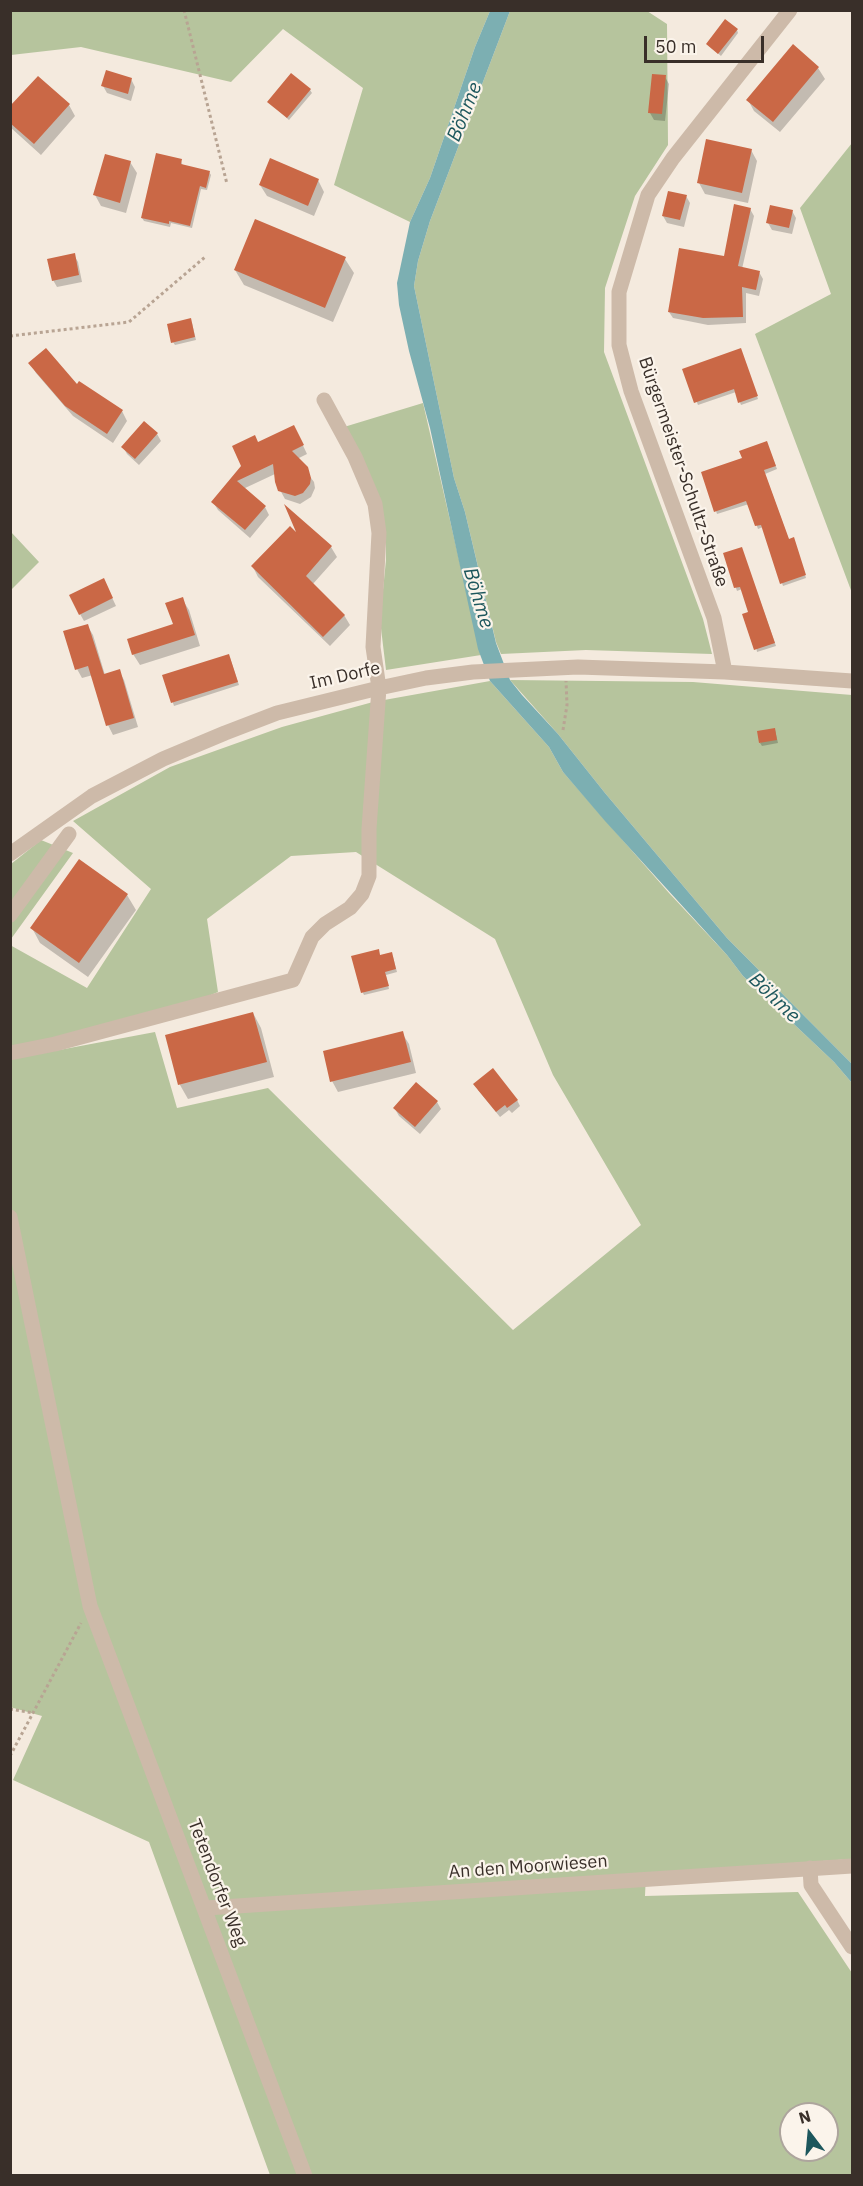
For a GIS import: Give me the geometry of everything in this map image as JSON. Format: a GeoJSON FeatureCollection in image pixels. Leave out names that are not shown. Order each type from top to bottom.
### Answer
{"type":"FeatureCollection","features":[{"type":"Feature","properties":{"kind":"street","name":"Bürgermeister-Schultz-Straße"},"geometry":{"type":"LineString","coordinates":[[725,672],[714,618],[631,391],[619,345],[620,292],[648,195],[673,158],[789,10]]}},
{"type":"Feature","properties":{"kind":"street"},"geometry":{"type":"LineString","coordinates":[[10,1053],[55,1044],[293,980],[312,937],[325,924],[350,908],[362,894],[369,876],[369,829],[379,688],[373,646],[373,620],[379,560],[379,533],[375,504],[355,457],[324,400]]}},
{"type":"Feature","properties":{"kind":"street","name":"Im Dorfe"},"geometry":{"type":"LineString","coordinates":[[10,854],[92,796],[163,759],[277,713],[426,678],[473,672],[565,667],[725,672],[852,681]]}},
{"type":"Feature","properties":{"kind":"street"},"geometry":{"type":"LineString","coordinates":[[10,915],[69,834]]}},
{"type":"Feature","properties":{"kind":"street","name":"Tetendorfer Weg"},"geometry":{"type":"LineString","coordinates":[[10,1217],[90,1606],[305,2175]]}},
{"type":"Feature","properties":{"kind":"street","name":"An den Moorwiesen"},"geometry":{"type":"LineString","coordinates":[[206,1908],[852,1866]]}},
{"type":"Feature","properties":{"kind":"street"},"geometry":{"type":"LineString","coordinates":[[810,1868],[811,1885],[852,1947]]}},
{"type":"Feature","properties":{"kind":"path"},"geometry":{"type":"LineString","coordinates":[[184,10],[227,184]]}},
{"type":"Feature","properties":{"kind":"path"},"geometry":{"type":"LineString","coordinates":[[10,336],[129,322],[205,257]]}},
{"type":"Feature","properties":{"kind":"path"},"geometry":{"type":"LineString","coordinates":[[563,730],[567,705],[565,667]]}},
{"type":"Feature","properties":{"kind":"path"},"geometry":{"type":"LineString","coordinates":[[10,1756],[90,1606]]}},
{"type":"Feature","properties":{"kind":"path"},"geometry":{"type":"LineString","coordinates":[[10,1709],[33,1713]]}},
{"type":"Feature","properties":{"kind":"green space"},"geometry":{"type":"Polygon","coordinates":[[[10,11],[490,11],[475,47],[430,178],[410,222],[334,185],[363,88],[283,29],[231,82],[81,47],[11,55],[10,11]]]}},
{"type":"Feature","properties":{"kind":"green space"},"geometry":{"type":"Polygon","coordinates":[[[510,11],[647,11],[667,24],[668,145],[635,196],[605,288],[604,352],[703,619],[712,654],[586,650],[501,654],[496,642],[465,512],[454,478],[414,286],[418,261],[430,221],[510,11]]]}},
{"type":"Feature","properties":{"kind":"green space"},"geometry":{"type":"Polygon","coordinates":[[[852,143],[852,593],[755,334],[831,294],[800,208],[852,143]]]}},
{"type":"Feature","properties":{"kind":"green space"},"geometry":{"type":"Polygon","coordinates":[[[423,403],[481,655],[386,670],[380,620],[386,560],[386,533],[344,427],[423,403]]]}},
{"type":"Feature","properties":{"kind":"green space"},"geometry":{"type":"Polygon","coordinates":[[[11,532],[39,562],[11,590],[11,532]]]}},
{"type":"Feature","properties":{"kind":"green space"},"geometry":{"type":"Polygon","coordinates":[[[510,680],[693,682],[852,695],[852,1064],[727,938],[558,734],[510,680]]]}},
{"type":"Feature","properties":{"kind":"green space"},"geometry":{"type":"Polygon","coordinates":[[[490,681],[549,747],[563,772],[669,893],[727,955],[743,976],[834,1062],[852,1083],[852,1859],[646,1873],[645,1896],[798,1892],[852,1973],[852,2175],[270,2175],[149,1842],[13,1780],[42,1716],[10,1707],[11,1059],[155,1032],[177,1108],[268,1088],[513,1330],[641,1225],[553,1075],[495,939],[356,852],[291,856],[207,919],[218,992],[163,1015],[11,1048],[10,945],[87,988],[151,889],[73,821],[170,767],[282,727],[373,702],[490,681]]]}},
{"type":"Feature","properties":{"kind":"green space"},"geometry":{"type":"Polygon","coordinates":[[[41,840],[73,853],[11,939],[11,864],[41,840]]]}},
{"type":"Feature","properties":{"kind":"water","name":"Böhme"},"geometry":{"type":"Polygon","coordinates":[[[490,11],[510,11],[430,221],[418,261],[414,286],[454,478],[465,512],[496,643],[510,680],[522,695],[558,734],[727,938],[852,1064],[852,1083],[834,1062],[743,976],[727,955],[605,821],[563,772],[549,747],[490,681],[478,649],[430,428],[409,351],[399,305],[397,283],[410,222],[430,178],[475,47],[490,11]]]}},
{"type":"Feature","properties":{"kind":"building"},"geometry":{"type":"Polygon","coordinates":[[[725,19],[738,29],[718,54],[706,44],[725,19]]]}},
{"type":"Feature","properties":{"kind":"building"},"geometry":{"type":"Polygon","coordinates":[[[793,44],[819,67],[773,122],[746,100],[793,44]]]}},
{"type":"Feature","properties":{"kind":"building"},"geometry":{"type":"Polygon","coordinates":[[[106,70],[132,78],[128,94],[101,86],[106,70]]]}},
{"type":"Feature","properties":{"kind":"building"},"geometry":{"type":"Polygon","coordinates":[[[291,73],[311,89],[287,118],[267,102],[291,73]]]}},
{"type":"Feature","properties":{"kind":"building"},"geometry":{"type":"Polygon","coordinates":[[[652,74],[666,75],[662,114],[648,113],[652,74]]]}},
{"type":"Feature","properties":{"kind":"building"},"geometry":{"type":"Polygon","coordinates":[[[38,76],[70,104],[34,144],[10,123],[10,106],[38,76]]]}},
{"type":"Feature","properties":{"kind":"building"},"geometry":{"type":"Polygon","coordinates":[[[706,139],[752,149],[742,193],[697,183],[706,139]]]}},
{"type":"Feature","properties":{"kind":"building"},"geometry":{"type":"Polygon","coordinates":[[[156,153],[182,159],[181,164],[210,171],[206,188],[200,186],[190,226],[141,218],[156,153]]]}},
{"type":"Feature","properties":{"kind":"building"},"geometry":{"type":"Polygon","coordinates":[[[105,154],[131,161],[120,203],[93,195],[105,154]]]}},
{"type":"Feature","properties":{"kind":"building"},"geometry":{"type":"Polygon","coordinates":[[[270,158],[319,179],[308,206],[259,185],[270,158]]]}},
{"type":"Feature","properties":{"kind":"building"},"geometry":{"type":"Polygon","coordinates":[[[668,191],[687,195],[680,220],[662,216],[668,191]]]}},
{"type":"Feature","properties":{"kind":"building"},"geometry":{"type":"Polygon","coordinates":[[[734,204],[751,208],[738,266],[760,271],[756,290],[742,287],[743,317],[703,318],[668,312],[679,248],[724,256],[734,204]]]}},
{"type":"Feature","properties":{"kind":"building"},"geometry":{"type":"Polygon","coordinates":[[[770,205],[793,210],[789,228],[766,223],[770,205]]]}},
{"type":"Feature","properties":{"kind":"building"},"geometry":{"type":"Polygon","coordinates":[[[255,219],[346,257],[325,308],[234,270],[255,219]]]}},
{"type":"Feature","properties":{"kind":"building"},"geometry":{"type":"Polygon","coordinates":[[[75,253],[79,275],[52,281],[47,259],[75,253]]]}},
{"type":"Feature","properties":{"kind":"building"},"geometry":{"type":"Polygon","coordinates":[[[191,318],[195,337],[171,343],[167,324],[191,318]]]}},
{"type":"Feature","properties":{"kind":"building"},"geometry":{"type":"Polygon","coordinates":[[[46,348],[77,384],[79,381],[123,410],[107,434],[65,406],[28,363],[46,348]]]}},
{"type":"Feature","properties":{"kind":"building"},"geometry":{"type":"Polygon","coordinates":[[[741,348],[758,396],[738,403],[734,389],[694,403],[682,369],[741,348]]]}},
{"type":"Feature","properties":{"kind":"building"},"geometry":{"type":"Polygon","coordinates":[[[144,421],[158,433],[135,459],[121,447],[144,421]]]}},
{"type":"Feature","properties":{"kind":"building"},"geometry":{"type":"Polygon","coordinates":[[[294,425],[304,445],[292,451],[308,467],[310,484],[303,493],[295,496],[278,491],[273,464],[237,481],[266,506],[245,530],[211,502],[241,466],[232,446],[255,435],[258,442],[294,425]]]}},
{"type":"Feature","properties":{"kind":"building"},"geometry":{"type":"Polygon","coordinates":[[[767,441],[776,466],[764,470],[789,539],[794,537],[806,575],[780,584],[761,525],[755,526],[746,501],[714,512],[701,472],[742,458],[739,451],[767,441]]]}},
{"type":"Feature","properties":{"kind":"building"},"geometry":{"type":"Polygon","coordinates":[[[284,504],[332,546],[306,576],[345,615],[323,637],[251,566],[290,526],[296,532],[284,504]]]}},
{"type":"Feature","properties":{"kind":"building"},"geometry":{"type":"Polygon","coordinates":[[[742,547],[775,643],[754,650],[742,614],[748,612],[740,587],[734,588],[723,553],[742,547]]]}},
{"type":"Feature","properties":{"kind":"building"},"geometry":{"type":"Polygon","coordinates":[[[104,578],[113,598],[79,615],[69,595],[104,578]]]}},
{"type":"Feature","properties":{"kind":"building"},"geometry":{"type":"Polygon","coordinates":[[[183,597],[195,635],[132,655],[127,639],[173,624],[165,603],[183,597]]]}},
{"type":"Feature","properties":{"kind":"building"},"geometry":{"type":"Polygon","coordinates":[[[88,624],[104,674],[120,669],[134,718],[106,726],[88,666],[75,670],[63,631],[88,624]]]}},
{"type":"Feature","properties":{"kind":"building"},"geometry":{"type":"Polygon","coordinates":[[[229,654],[238,682],[171,703],[162,675],[229,654]]]}},
{"type":"Feature","properties":{"kind":"building"},"geometry":{"type":"Polygon","coordinates":[[[775,728],[777,740],[759,743],[757,731],[775,728]]]}},
{"type":"Feature","properties":{"kind":"building"},"geometry":{"type":"Polygon","coordinates":[[[79,859],[128,894],[79,963],[30,928],[79,859]]]}},
{"type":"Feature","properties":{"kind":"building"},"geometry":{"type":"Polygon","coordinates":[[[379,949],[380,955],[392,952],[396,969],[385,972],[389,986],[361,993],[351,956],[379,949]]]}},
{"type":"Feature","properties":{"kind":"building"},"geometry":{"type":"Polygon","coordinates":[[[253,1012],[267,1062],[178,1085],[165,1035],[253,1012]]]}},
{"type":"Feature","properties":{"kind":"building"},"geometry":{"type":"Polygon","coordinates":[[[403,1031],[411,1062],[330,1082],[323,1051],[403,1031]]]}},
{"type":"Feature","properties":{"kind":"building"},"geometry":{"type":"Polygon","coordinates":[[[493,1068],[518,1100],[507,1108],[505,1105],[496,1112],[473,1084],[493,1068]]]}},
{"type":"Feature","properties":{"kind":"building"},"geometry":{"type":"Polygon","coordinates":[[[416,1082],[438,1101],[415,1127],[393,1108],[416,1082]]]}}]}
